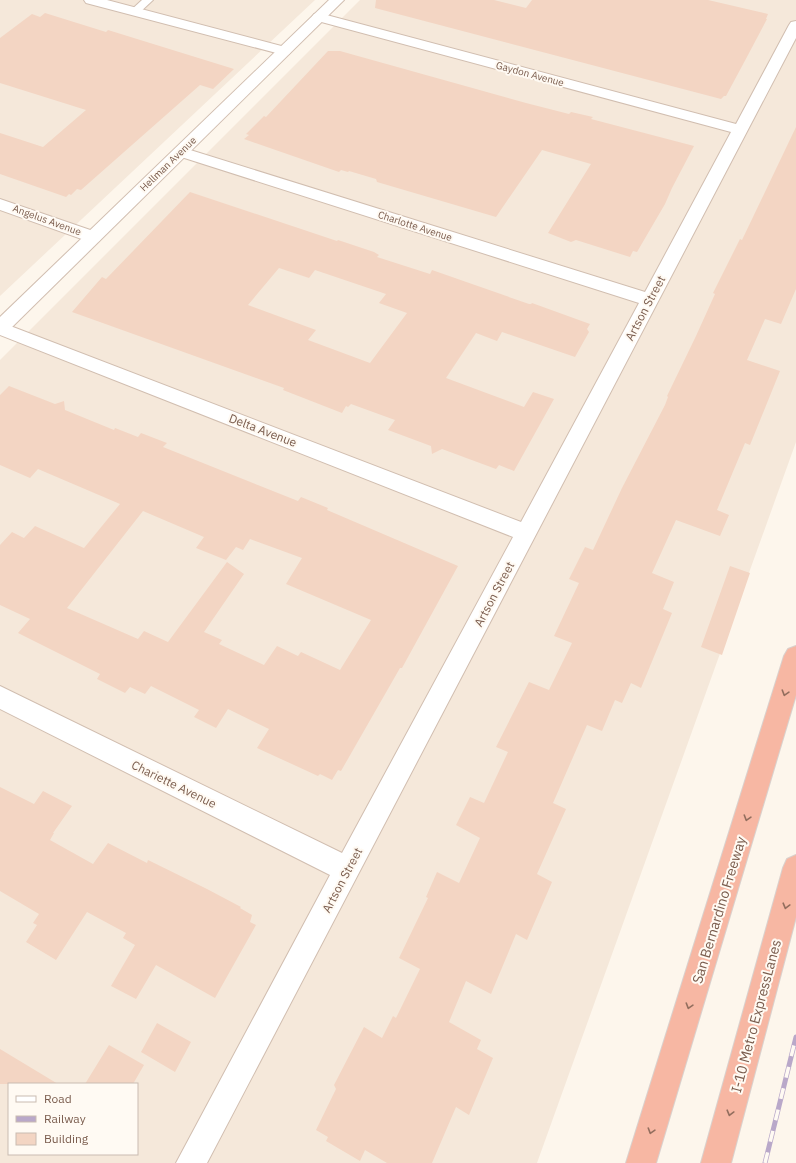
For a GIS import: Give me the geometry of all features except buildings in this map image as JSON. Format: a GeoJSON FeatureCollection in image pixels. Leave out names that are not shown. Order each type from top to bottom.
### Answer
{"type":"FeatureCollection","features":[{"type":"Feature","properties":{"kind":"highway","name":"San Bernardino Freeway"},"geometry":{"type":"LineString","coordinates":[[641,1163],[796,656]]}},
{"type":"Feature","properties":{"kind":"highway","name":"I-10 Metro ExpressLanes"},"geometry":{"type":"LineString","coordinates":[[716,1163],[796,868]]}},
{"type":"Feature","properties":{"kind":"street","name":"Hellman Avenue"},"geometry":{"type":"LineString","coordinates":[[0,328],[337,0]]}},
{"type":"Feature","properties":{"kind":"street"},"geometry":{"type":"LineString","coordinates":[[97,1],[284,51]]}},
{"type":"Feature","properties":{"kind":"street","name":"Gaydon Avenue"},"geometry":{"type":"LineString","coordinates":[[319,17],[740,130]]}},
{"type":"Feature","properties":{"kind":"street","name":"Artson Street"},"geometry":{"type":"LineString","coordinates":[[191,1163],[796,25]]}},
{"type":"Feature","properties":{"kind":"street","name":"Charlotte Avenue"},"geometry":{"type":"LineString","coordinates":[[181,152],[649,300]]}},
{"type":"Feature","properties":{"kind":"street","name":"Angelus Avenue"},"geometry":{"type":"LineString","coordinates":[[0,204],[93,236]]}},
{"type":"Feature","properties":{"kind":"street","name":"Delta Avenue"},"geometry":{"type":"LineString","coordinates":[[0,328],[526,533]]}},
{"type":"Feature","properties":{"kind":"street","name":"Chariette Avenue"},"geometry":{"type":"LineString","coordinates":[[0,697],[348,870]]}},
{"type":"Feature","properties":{"kind":"lane"},"geometry":{"type":"LineString","coordinates":[[134,12],[148,0]]}},
{"type":"Feature","properties":{"kind":"shaded area"},"geometry":{"type":"Polygon","coordinates":[[[0,0],[315,0],[0,296],[0,0]]]}},
{"type":"Feature","properties":{"kind":"shaded area"},"geometry":{"type":"Polygon","coordinates":[[[360,0],[796,0],[796,442],[537,1163],[0,1163],[0,360],[360,0]]]}},
{"type":"Feature","properties":{"kind":"railway"},"geometry":{"type":"LineString","coordinates":[[765,1163],[796,1037]]}}]}
